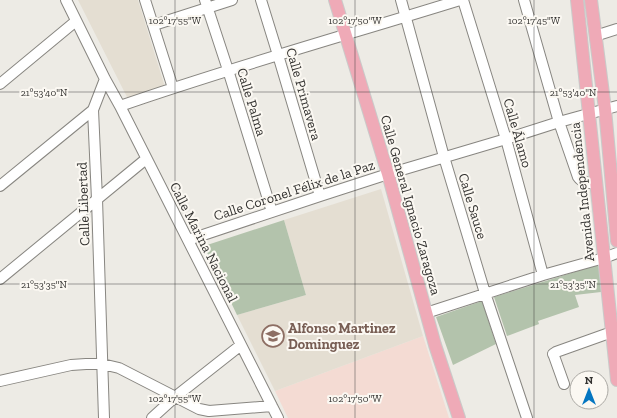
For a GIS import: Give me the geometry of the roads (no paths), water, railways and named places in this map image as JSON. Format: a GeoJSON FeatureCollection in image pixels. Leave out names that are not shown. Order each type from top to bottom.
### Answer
{"type":"FeatureCollection","features":[{"type":"Feature","properties":{"kind":"main road","name":"Calle General Ignacio Zaragoza"},"geometry":{"type":"LineString","coordinates":[[335,0],[388,174],[435,345],[459,418]]}},
{"type":"Feature","properties":{"kind":"main road","name":"Avenida Independencia"},"geometry":{"type":"LineString","coordinates":[[577,0],[617,380]]}},
{"type":"Feature","properties":{"kind":"main road"},"geometry":{"type":"LineString","coordinates":[[591,0],[614,181],[617,241]]}},
{"type":"Feature","properties":{"kind":"street"},"geometry":{"type":"LineString","coordinates":[[66,0],[105,79]]}},
{"type":"Feature","properties":{"kind":"street"},"geometry":{"type":"LineString","coordinates":[[145,0],[173,88]]}},
{"type":"Feature","properties":{"kind":"street"},"geometry":{"type":"LineString","coordinates":[[154,25],[206,4],[232,0]]}},
{"type":"Feature","properties":{"kind":"street","name":"Calle Primavera"},"geometry":{"type":"LineString","coordinates":[[261,0],[320,196]]}},
{"type":"Feature","properties":{"kind":"street","name":"Calle Sauce"},"geometry":{"type":"LineString","coordinates":[[401,0],[444,157],[485,293],[527,418]]}},
{"type":"Feature","properties":{"kind":"street"},"geometry":{"type":"LineString","coordinates":[[120,106],[228,70],[462,0]]}},
{"type":"Feature","properties":{"kind":"street","name":"Calle Álamo"},"geometry":{"type":"LineString","coordinates":[[462,0],[506,139],[543,275]]}},
{"type":"Feature","properties":{"kind":"street"},"geometry":{"type":"LineString","coordinates":[[524,0],[559,122],[578,177],[583,182],[597,184]]}},
{"type":"Feature","properties":{"kind":"street","name":"Calle Palma"},"geometry":{"type":"LineString","coordinates":[[206,4],[272,212]]}},
{"type":"Feature","properties":{"kind":"street"},"geometry":{"type":"LineString","coordinates":[[0,84],[76,21]]}},
{"type":"Feature","properties":{"kind":"street"},"geometry":{"type":"LineString","coordinates":[[595,36],[617,29]]}},
{"type":"Feature","properties":{"kind":"street","name":"Calle Marina Nacional"},"geometry":{"type":"LineString","coordinates":[[105,79],[278,418]]}},
{"type":"Feature","properties":{"kind":"street","name":"Calle Libertad"},"geometry":{"type":"LineString","coordinates":[[104,418],[93,110],[105,79]]}},
{"type":"Feature","properties":{"kind":"street","name":"Calle Coronel Félix de la Paz"},"geometry":{"type":"LineString","coordinates":[[188,240],[388,174],[617,106]]}},
{"type":"Feature","properties":{"kind":"street"},"geometry":{"type":"LineString","coordinates":[[0,186],[93,110]]}},
{"type":"Feature","properties":{"kind":"street"},"geometry":{"type":"LineString","coordinates":[[0,279],[146,159]]}},
{"type":"Feature","properties":{"kind":"street"},"geometry":{"type":"LineString","coordinates":[[426,313],[485,293],[617,253]]}},
{"type":"Feature","properties":{"kind":"street"},"geometry":{"type":"LineString","coordinates":[[564,384],[553,354],[612,332]]}},
{"type":"Feature","properties":{"kind":"street"},"geometry":{"type":"LineString","coordinates":[[152,418],[175,397],[241,345]]}},
{"type":"Feature","properties":{"kind":"street"},"geometry":{"type":"LineString","coordinates":[[0,381],[71,365],[102,364],[119,368],[199,409],[209,411],[272,406]]}},
{"type":"Feature","properties":{"kind":"place","name":"Alfonso Martinez Dominguez"},"geometry":{"type":"Point","coordinates":[273,336]}}]}
